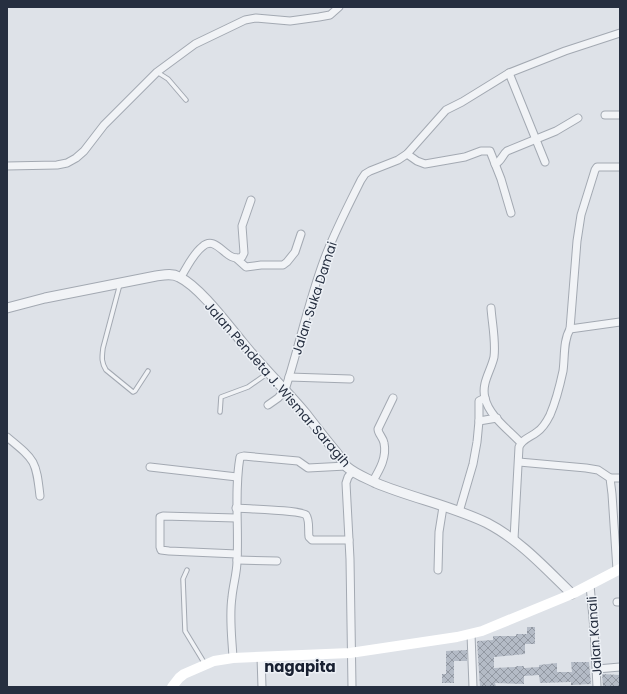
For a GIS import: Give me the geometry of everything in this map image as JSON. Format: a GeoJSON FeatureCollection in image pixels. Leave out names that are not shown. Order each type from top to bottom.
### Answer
{"type":"FeatureCollection","features":[{"type":"Feature","properties":{"kind":"main road"},"geometry":{"type":"LineString","coordinates":[[172,687],[184,674],[214,661],[232,658],[350,653],[471,634],[482,631],[572,594],[618,570]]}},
{"type":"Feature","properties":{"kind":"street"},"geometry":{"type":"LineString","coordinates":[[7,166],[57,165],[67,163],[76,158],[84,151],[104,125],[157,72],[195,44],[245,20],[267,18],[290,21],[319,17],[330,15],[339,7]]}},
{"type":"Feature","properties":{"kind":"street","name":"Jalan Suka Damai"},"geometry":{"type":"LineString","coordinates":[[285,390],[324,260],[365,174],[398,160],[407,154],[446,110],[462,102],[509,73],[565,51],[620,33]]}},
{"type":"Feature","properties":{"kind":"street"},"geometry":{"type":"LineString","coordinates":[[509,73],[545,162]]}},
{"type":"Feature","properties":{"kind":"street"},"geometry":{"type":"LineString","coordinates":[[605,115],[620,115]]}},
{"type":"Feature","properties":{"kind":"street"},"geometry":{"type":"LineString","coordinates":[[495,164],[501,160],[503,155],[508,151],[563,127],[578,118]]}},
{"type":"Feature","properties":{"kind":"street"},"geometry":{"type":"LineString","coordinates":[[407,154],[417,161],[425,164],[465,157],[481,151],[490,151],[507,196],[511,214]]}},
{"type":"Feature","properties":{"kind":"street"},"geometry":{"type":"LineString","coordinates":[[514,539],[519,462],[518,447],[521,443],[542,428],[550,414],[563,371],[566,338],[570,328],[580,221],[597,167],[620,167]]}},
{"type":"Feature","properties":{"kind":"street"},"geometry":{"type":"LineString","coordinates":[[7,308],[45,298],[167,274],[181,277],[197,251],[203,245],[211,242],[231,257],[242,257],[244,253],[242,226],[250,200]]}},
{"type":"Feature","properties":{"kind":"street"},"geometry":{"type":"LineString","coordinates":[[236,258],[246,267],[283,265],[291,259],[302,234]]}},
{"type":"Feature","properties":{"kind":"street","name":"Jalan Pendeta J. Wismar Saragih"},"geometry":{"type":"LineString","coordinates":[[181,277],[194,288],[224,320],[268,373],[307,415],[349,468],[374,481],[418,499],[487,523],[514,539],[572,594]]}},
{"type":"Feature","properties":{"kind":"street"},"geometry":{"type":"LineString","coordinates":[[491,308],[494,358],[485,380],[485,398],[497,418],[521,443]]}},
{"type":"Feature","properties":{"kind":"street"},"geometry":{"type":"LineString","coordinates":[[570,328],[620,322]]}},
{"type":"Feature","properties":{"kind":"street"},"geometry":{"type":"LineString","coordinates":[[289,377],[350,380]]}},
{"type":"Feature","properties":{"kind":"street"},"geometry":{"type":"LineString","coordinates":[[268,405],[278,398],[285,390]]}},
{"type":"Feature","properties":{"kind":"street"},"geometry":{"type":"LineString","coordinates":[[374,481],[383,462],[385,444],[378,428],[393,398]]}},
{"type":"Feature","properties":{"kind":"street"},"geometry":{"type":"LineString","coordinates":[[459,512],[473,464],[479,421],[478,404],[479,401],[485,398]]}},
{"type":"Feature","properties":{"kind":"street"},"geometry":{"type":"LineString","coordinates":[[479,421],[497,418]]}},
{"type":"Feature","properties":{"kind":"street"},"geometry":{"type":"LineString","coordinates":[[7,437],[33,460],[38,472],[40,496]]}},
{"type":"Feature","properties":{"kind":"street"},"geometry":{"type":"LineString","coordinates":[[232,658],[231,608],[237,557],[236,508],[237,477],[240,457],[244,456],[298,461],[308,468],[349,468],[346,483],[349,540],[350,653],[352,687]]}},
{"type":"Feature","properties":{"kind":"street"},"geometry":{"type":"LineString","coordinates":[[519,462],[586,468],[598,470],[610,478],[620,478]]}},
{"type":"Feature","properties":{"kind":"street"},"geometry":{"type":"LineString","coordinates":[[150,467],[237,477]]}},
{"type":"Feature","properties":{"kind":"street"},"geometry":{"type":"LineString","coordinates":[[610,478],[618,570]]}},
{"type":"Feature","properties":{"kind":"street"},"geometry":{"type":"LineString","coordinates":[[438,570],[439,532],[443,507]]}},
{"type":"Feature","properties":{"kind":"street"},"geometry":{"type":"LineString","coordinates":[[236,508],[304,514],[308,519],[309,537],[312,540],[349,540]]}},
{"type":"Feature","properties":{"kind":"street"},"geometry":{"type":"LineString","coordinates":[[236,518],[162,516],[160,517],[161,550],[277,561]]}},
{"type":"Feature","properties":{"kind":"street","name":"Jalan Kanali"},"geometry":{"type":"LineString","coordinates":[[590,585],[597,687]]}},
{"type":"Feature","properties":{"kind":"street"},"geometry":{"type":"LineString","coordinates":[[471,634],[473,687]]}},
{"type":"Feature","properties":{"kind":"street"},"geometry":{"type":"LineString","coordinates":[[261,657],[262,687]]}},
{"type":"Feature","properties":{"kind":"street"},"geometry":{"type":"LineString","coordinates":[[596,668],[620,667]]}},
{"type":"Feature","properties":{"kind":"lane"},"geometry":{"type":"LineString","coordinates":[[157,72],[168,79],[186,100]]}},
{"type":"Feature","properties":{"kind":"lane"},"geometry":{"type":"LineString","coordinates":[[120,283],[103,348],[103,365],[106,370],[133,392],[148,371]]}},
{"type":"Feature","properties":{"kind":"lane"},"geometry":{"type":"LineString","coordinates":[[220,412],[221,397],[248,387],[268,373]]}},
{"type":"Feature","properties":{"kind":"lane"},"geometry":{"type":"LineString","coordinates":[[187,570],[183,579],[185,631],[205,664]]}},
{"type":"Feature","properties":{"kind":"building"},"geometry":{"type":"Polygon","coordinates":[[[527,627],[535,627],[535,644],[525,644],[525,654],[494,657],[494,668],[516,666],[524,666],[524,668],[539,667],[539,665],[557,663],[557,672],[572,672],[571,662],[589,662],[591,684],[571,685],[571,682],[540,683],[539,675],[524,676],[524,684],[495,683],[496,687],[480,687],[477,641],[493,640],[493,636],[516,636],[516,634],[527,634],[527,627]]]}},
{"type":"Feature","properties":{"kind":"building"},"geometry":{"type":"Polygon","coordinates":[[[467,650],[467,661],[454,661],[454,683],[442,683],[442,674],[446,674],[446,651],[467,650]]]}},
{"type":"Feature","properties":{"kind":"building"},"geometry":{"type":"Polygon","coordinates":[[[602,674],[620,675],[620,687],[603,687],[602,674]]]}},
{"type":"Feature","properties":{"kind":"district","name":"nagapita"},"geometry":{"type":"Point","coordinates":[300,667]}}]}
